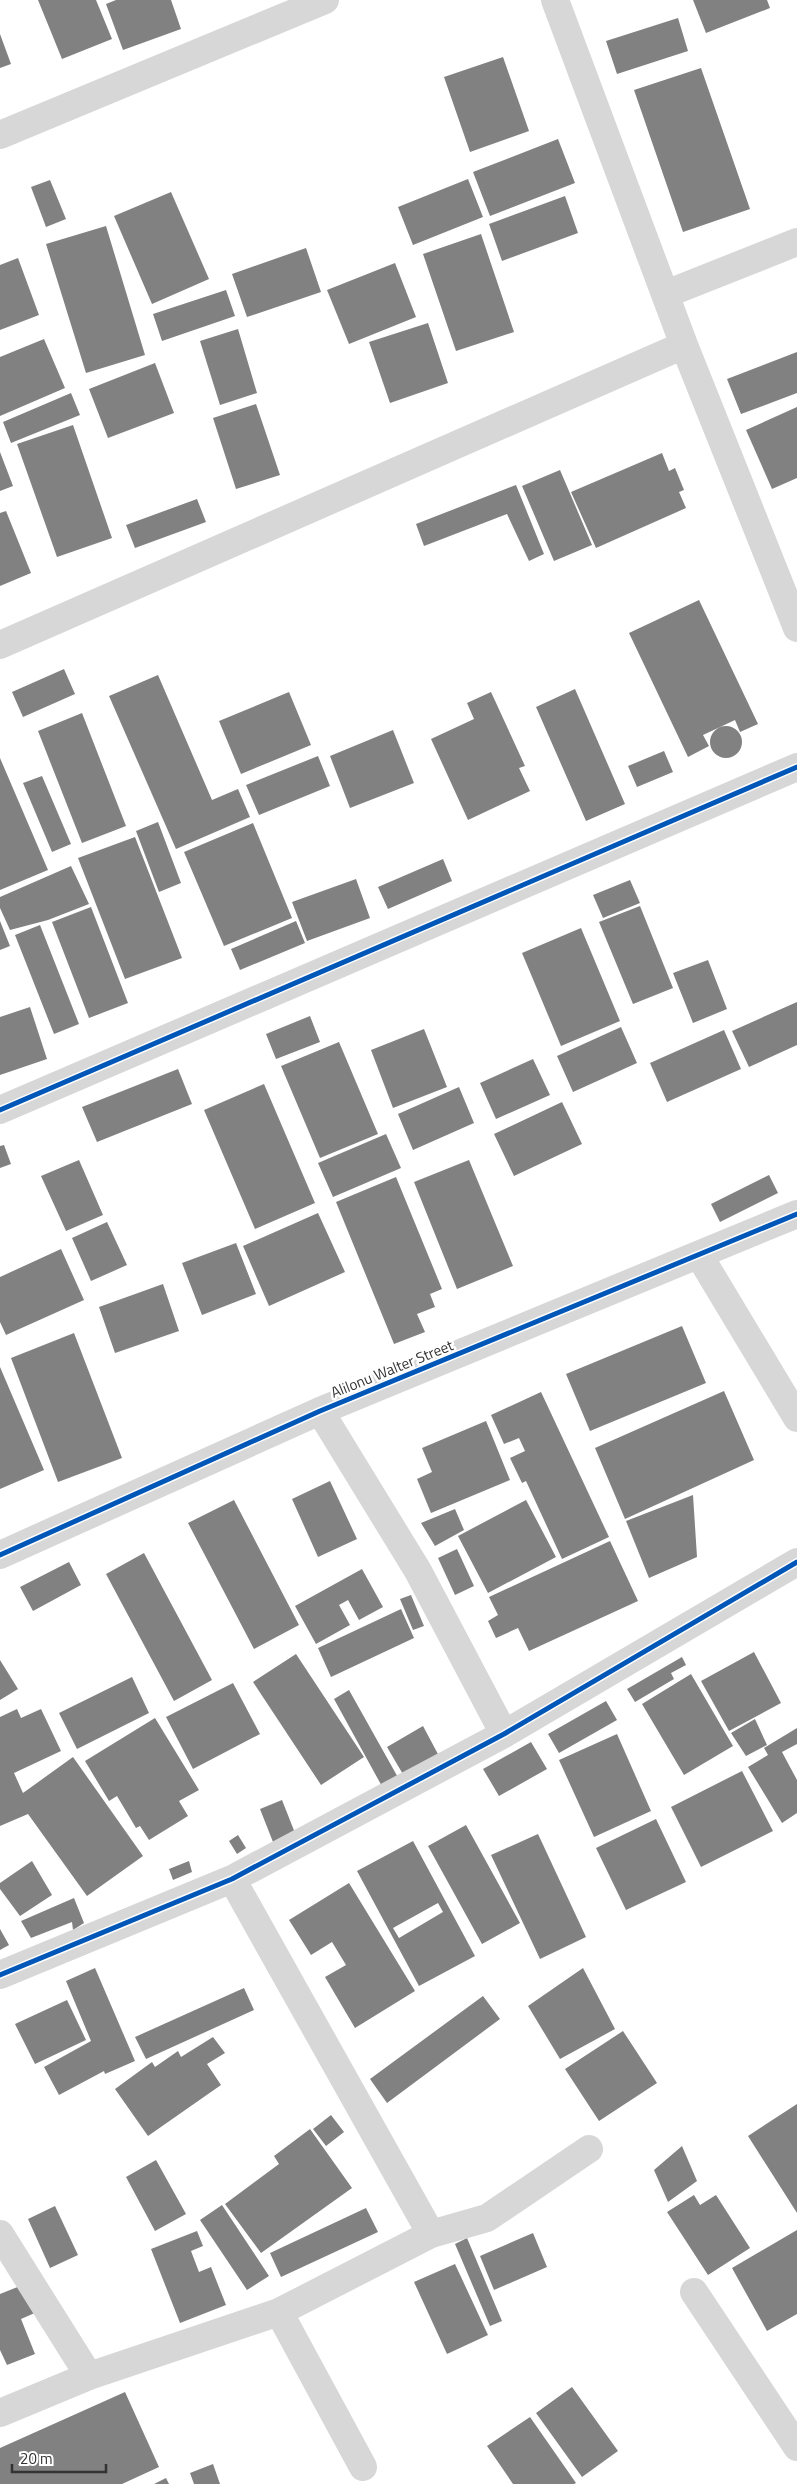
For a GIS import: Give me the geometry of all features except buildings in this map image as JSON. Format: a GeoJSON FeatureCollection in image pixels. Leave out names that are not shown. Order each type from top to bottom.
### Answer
{"type":"FeatureCollection","features":[{"type":"Feature","properties":{"kind":"street"},"geometry":{"type":"LineString","coordinates":[[0,134],[325,0]]}},
{"type":"Feature","properties":{"kind":"street"},"geometry":{"type":"LineString","coordinates":[[555,0],[684,345],[797,628]]}},
{"type":"Feature","properties":{"kind":"street"},"geometry":{"type":"LineString","coordinates":[[666,294],[797,242]]}},
{"type":"Feature","properties":{"kind":"street"},"geometry":{"type":"LineString","coordinates":[[0,645],[684,345]]}},
{"type":"Feature","properties":{"kind":"street"},"geometry":{"type":"LineString","coordinates":[[0,1110],[797,767]]}},
{"type":"Feature","properties":{"kind":"street","name":"Alilonu Walter Street"},"geometry":{"type":"LineString","coordinates":[[0,1555],[320,1411],[797,1214]]}},
{"type":"Feature","properties":{"kind":"street"},"geometry":{"type":"LineString","coordinates":[[699,1255],[797,1418]]}},
{"type":"Feature","properties":{"kind":"street"},"geometry":{"type":"LineString","coordinates":[[320,1411],[418,1571],[504,1734]]}},
{"type":"Feature","properties":{"kind":"street"},"geometry":{"type":"LineString","coordinates":[[0,1975],[232,1879],[504,1734],[797,1562]]}},
{"type":"Feature","properties":{"kind":"street"},"geometry":{"type":"LineString","coordinates":[[232,1879],[431,2234]]}},
{"type":"Feature","properties":{"kind":"street"},"geometry":{"type":"LineString","coordinates":[[0,2413],[89,2376],[279,2312],[431,2234],[487,2218],[589,2149]]}},
{"type":"Feature","properties":{"kind":"street"},"geometry":{"type":"LineString","coordinates":[[0,2234],[89,2376]]}},
{"type":"Feature","properties":{"kind":"street"},"geometry":{"type":"LineString","coordinates":[[694,2292],[797,2447]]}},
{"type":"Feature","properties":{"kind":"street"},"geometry":{"type":"LineString","coordinates":[[279,2312],[363,2467]]}},
{"type":"Feature","properties":{"kind":"cycle path"},"geometry":{"type":"LineString","coordinates":[[0,1110],[797,767]]}},
{"type":"Feature","properties":{"kind":"cycle path"},"geometry":{"type":"LineString","coordinates":[[0,1555],[320,1411],[797,1214]]}},
{"type":"Feature","properties":{"kind":"cycle path"},"geometry":{"type":"LineString","coordinates":[[0,1975],[232,1879],[504,1734],[797,1562]]}}]}
